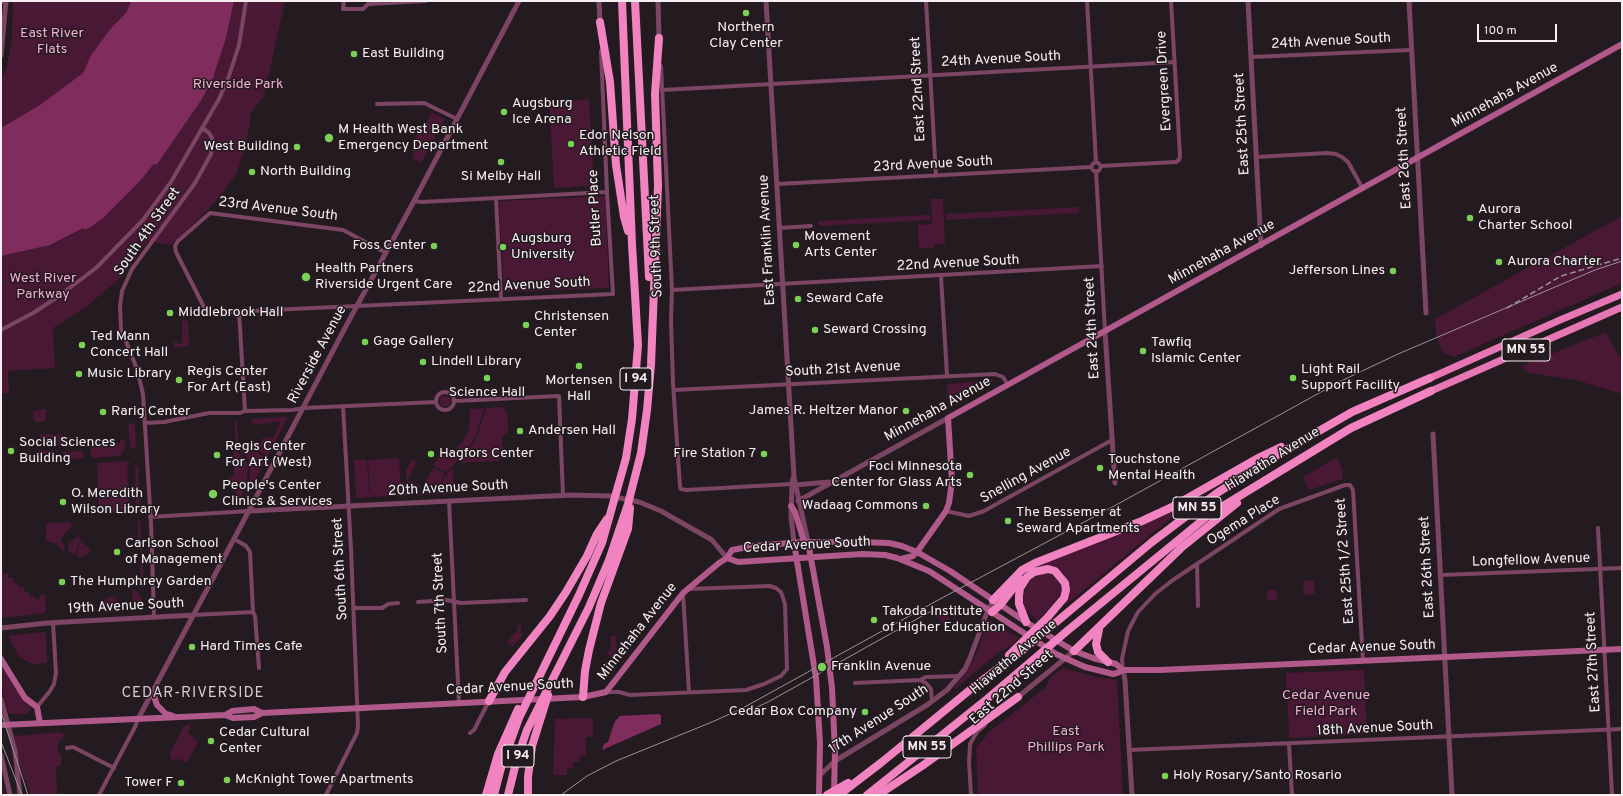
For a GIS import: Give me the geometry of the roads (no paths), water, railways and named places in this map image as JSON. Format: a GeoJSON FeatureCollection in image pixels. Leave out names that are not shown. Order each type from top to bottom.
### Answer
{"type":"FeatureCollection","features":[{"type":"Feature","properties":{"kind":"highway","name":"I 94"},"geometry":{"type":"LineString","coordinates":[[494,795],[516,718],[536,682],[593,566],[612,511],[626,458],[632,419],[638,345],[632,244],[622,1]]}},
{"type":"Feature","properties":{"kind":"highway","name":"I 94"},"geometry":{"type":"LineString","coordinates":[[508,795],[517,759],[552,681],[605,572],[614,549],[632,492],[646,422],[651,342],[635,1]]}},
{"type":"Feature","properties":{"kind":"highway"},"geometry":{"type":"LineString","coordinates":[[600,22],[610,82],[617,172],[624,217],[632,244]]}},
{"type":"Feature","properties":{"kind":"highway"},"geometry":{"type":"LineString","coordinates":[[651,342],[658,197],[655,94],[659,38]]}},
{"type":"Feature","properties":{"kind":"highway"},"geometry":{"type":"LineString","coordinates":[[1583,310],[1622,289]]}},
{"type":"Feature","properties":{"kind":"highway","name":"Hiawatha Avenue"},"geometry":{"type":"LineString","coordinates":[[851,783],[882,762],[987,677],[1051,620],[1217,493],[1279,454],[1352,412],[1622,294]]}},
{"type":"Feature","properties":{"kind":"highway","name":"Hiawatha Avenue"},"geometry":{"type":"LineString","coordinates":[[867,795],[987,699],[1036,656],[1210,514],[1351,428],[1622,307]]}},
{"type":"Feature","properties":{"kind":"highway"},"geometry":{"type":"LineString","coordinates":[[993,600],[1022,570],[1035,563],[1142,521],[1170,508],[1260,457],[1352,412]]}},
{"type":"Feature","properties":{"kind":"highway"},"geometry":{"type":"LineString","coordinates":[[1074,651],[1181,548],[1276,473]]}},
{"type":"Feature","properties":{"kind":"highway"},"geometry":{"type":"LineString","coordinates":[[583,697],[586,665],[596,621],[628,529],[632,492]]}},
{"type":"Feature","properties":{"kind":"highway"},"geometry":{"type":"LineString","coordinates":[[489,701],[504,672],[550,616],[566,592],[587,556],[597,534],[612,511]]}},
{"type":"Feature","properties":{"kind":"highway"},"geometry":{"type":"LineString","coordinates":[[990,611],[1000,605],[1015,586],[1027,577],[1034,572],[1048,569],[1061,577],[1065,583],[1066,590],[1064,598],[1051,620]]}},
{"type":"Feature","properties":{"kind":"highway"},"geometry":{"type":"LineString","coordinates":[[1026,622],[1019,604],[1019,596],[1020,588],[1027,577]]}},
{"type":"Feature","properties":{"kind":"highway"},"geometry":{"type":"LineString","coordinates":[[1099,628],[1096,644],[1098,652],[1108,662]]}},
{"type":"Feature","properties":{"kind":"highway"},"geometry":{"type":"LineString","coordinates":[[878,795],[935,757],[1018,697]]}},
{"type":"Feature","properties":{"kind":"highway"},"geometry":{"type":"LineString","coordinates":[[528,792],[532,746],[537,717]]}},
{"type":"Feature","properties":{"kind":"highway"},"geometry":{"type":"LineString","coordinates":[[486,795],[496,761],[516,718]]}},
{"type":"Feature","properties":{"kind":"highway"},"geometry":{"type":"LineString","coordinates":[[827,795],[851,783]]}},
{"type":"Feature","properties":{"kind":"highway"},"geometry":{"type":"LineString","coordinates":[[839,795],[851,783]]}},
{"type":"Feature","properties":{"kind":"main road","name":"Minnehaha Avenue"},"geometry":{"type":"LineString","coordinates":[[948,418],[1261,246],[1622,44]]}},
{"type":"Feature","properties":{"kind":"main road"},"geometry":{"type":"LineString","coordinates":[[901,559],[913,556],[917,552],[946,511],[952,481],[948,418]]}},
{"type":"Feature","properties":{"kind":"main road"},"geometry":{"type":"LineString","coordinates":[[791,506],[795,512],[805,542]]}},
{"type":"Feature","properties":{"kind":"main road","name":"Cedar Avenue South"},"geometry":{"type":"LineString","coordinates":[[1123,670],[1116,664],[1074,651],[1026,622],[950,571],[917,552],[902,546],[889,543],[805,542],[740,547],[732,550],[727,558],[738,562],[875,554],[901,559],[929,571],[1072,663],[1097,671],[1113,674],[1123,670],[1160,670],[1622,649]]}},
{"type":"Feature","properties":{"kind":"main road","name":"East Franklin Avenue"},"geometry":{"type":"LineString","coordinates":[[805,542],[810,558],[827,647],[832,688],[835,761],[834,795]]}},
{"type":"Feature","properties":{"kind":"main road"},"geometry":{"type":"LineString","coordinates":[[845,542],[846,555]]}},
{"type":"Feature","properties":{"kind":"main road","name":"East Franklin Avenue"},"geometry":{"type":"LineString","coordinates":[[794,543],[816,678],[820,716],[820,795]]}},
{"type":"Feature","properties":{"kind":"main road","name":"Minnehaha Avenue"},"geometry":{"type":"LineString","coordinates":[[606,692],[686,591],[727,558]]}},
{"type":"Feature","properties":{"kind":"main road"},"geometry":{"type":"LineString","coordinates":[[1,659],[25,698],[37,707],[40,723]]}},
{"type":"Feature","properties":{"kind":"main road","name":"Cedar Avenue South"},"geometry":{"type":"LineString","coordinates":[[1,725],[225,715],[233,718],[254,717],[262,713],[583,697],[606,692]]}},
{"type":"Feature","properties":{"kind":"main road"},"geometry":{"type":"LineString","coordinates":[[153,693],[154,701],[162,711],[176,717]]}},
{"type":"Feature","properties":{"kind":"street"},"geometry":{"type":"LineString","coordinates":[[1,55],[6,1]]}},
{"type":"Feature","properties":{"kind":"street"},"geometry":{"type":"LineString","coordinates":[[1,330],[33,313],[78,283],[112,253],[143,220],[171,182],[219,99],[234,62],[239,45],[246,1]]}},
{"type":"Feature","properties":{"kind":"street"},"geometry":{"type":"LineString","coordinates":[[344,1],[343,9],[363,9],[367,3],[425,1]]}},
{"type":"Feature","properties":{"kind":"street","name":"Riverside Avenue"},"geometry":{"type":"LineString","coordinates":[[138,719],[519,1]]}},
{"type":"Feature","properties":{"kind":"street","name":"Butler Place"},"geometry":{"type":"LineString","coordinates":[[598,1],[613,294]]}},
{"type":"Feature","properties":{"kind":"street","name":"South 9th Street"},"geometry":{"type":"LineString","coordinates":[[658,1],[672,290],[670,321],[679,484],[681,489],[794,484]]}},
{"type":"Feature","properties":{"kind":"street","name":"East Franklin Avenue"},"geometry":{"type":"LineString","coordinates":[[766,1],[794,477],[791,506],[794,543]]}},
{"type":"Feature","properties":{"kind":"street","name":"East 22nd Street"},"geometry":{"type":"LineString","coordinates":[[926,1],[936,176]]}},
{"type":"Feature","properties":{"kind":"street"},"geometry":{"type":"LineString","coordinates":[[1087,1],[1096,162]]}},
{"type":"Feature","properties":{"kind":"street","name":"Evergreen Drive"},"geometry":{"type":"LineString","coordinates":[[1101,166],[1176,162],[1179,160],[1171,1]]}},
{"type":"Feature","properties":{"kind":"street","name":"East 25th Street"},"geometry":{"type":"LineString","coordinates":[[1248,1],[1261,246]]}},
{"type":"Feature","properties":{"kind":"street","name":"East 26th Street"},"geometry":{"type":"LineString","coordinates":[[1409,1],[1426,313]]}},
{"type":"Feature","properties":{"kind":"street","name":"24th Avenue South"},"geometry":{"type":"LineString","coordinates":[[1251,57],[1412,50]]}},
{"type":"Feature","properties":{"kind":"street","name":"24th Avenue South"},"geometry":{"type":"LineString","coordinates":[[662,90],[1175,62]]}},
{"type":"Feature","properties":{"kind":"street"},"geometry":{"type":"LineString","coordinates":[[377,104],[424,103],[457,119]]}},
{"type":"Feature","properties":{"kind":"street","name":"South 4th Street"},"geometry":{"type":"LineString","coordinates":[[154,617],[145,424],[140,379],[121,329],[119,312],[120,300],[122,291],[132,269],[195,183],[212,154],[212,138],[209,133],[202,128]]}},
{"type":"Feature","properties":{"kind":"street"},"geometry":{"type":"LineString","coordinates":[[1256,157],[1327,153],[1336,154],[1348,162],[1363,189]]}},
{"type":"Feature","properties":{"kind":"street"},"geometry":{"type":"LineString","coordinates":[[1096,162],[1101,166],[1100,169],[1096,171],[1092,170],[1091,167],[1093,163],[1096,162]]}},
{"type":"Feature","properties":{"kind":"street","name":"23rd Avenue South"},"geometry":{"type":"LineString","coordinates":[[776,184],[1091,167]]}},
{"type":"Feature","properties":{"kind":"street","name":"East 24th Street"},"geometry":{"type":"LineString","coordinates":[[1096,171],[1115,483]]}},
{"type":"Feature","properties":{"kind":"street"},"geometry":{"type":"LineString","coordinates":[[414,201],[607,192]]}},
{"type":"Feature","properties":{"kind":"street"},"geometry":{"type":"LineString","coordinates":[[496,198],[501,298]]}},
{"type":"Feature","properties":{"kind":"street","name":"23rd Avenue South"},"geometry":{"type":"LineString","coordinates":[[207,313],[176,252],[175,246],[178,241],[210,213],[343,230],[386,252]]}},
{"type":"Feature","properties":{"kind":"street"},"geometry":{"type":"LineString","coordinates":[[779,228],[811,226]]}},
{"type":"Feature","properties":{"kind":"street","name":"22nd Avenue South"},"geometry":{"type":"LineString","coordinates":[[672,290],[1102,266]]}},
{"type":"Feature","properties":{"kind":"street"},"geometry":{"type":"LineString","coordinates":[[941,276],[947,376]]}},
{"type":"Feature","properties":{"kind":"street","name":"22nd Avenue South"},"geometry":{"type":"LineString","coordinates":[[207,313],[501,298],[613,294]]}},
{"type":"Feature","properties":{"kind":"street"},"geometry":{"type":"LineString","coordinates":[[239,311],[245,411]]}},
{"type":"Feature","properties":{"kind":"street","name":"South 21st Avenue"},"geometry":{"type":"LineString","coordinates":[[674,390],[995,374],[1003,377],[1008,385]]}},
{"type":"Feature","properties":{"kind":"street"},"geometry":{"type":"LineString","coordinates":[[445,392],[450,393],[454,401],[452,407],[447,410],[441,409],[436,402],[439,394],[445,392]]}},
{"type":"Feature","properties":{"kind":"street"},"geometry":{"type":"LineString","coordinates":[[454,401],[559,396],[564,496]]}},
{"type":"Feature","properties":{"kind":"street"},"geometry":{"type":"LineString","coordinates":[[145,424],[164,422],[209,413],[240,413],[245,411],[292,410],[304,408],[436,402]]}},
{"type":"Feature","properties":{"kind":"street","name":"South 6th Street"},"geometry":{"type":"LineString","coordinates":[[326,795],[357,733],[358,708],[354,608],[343,406]]}},
{"type":"Feature","properties":{"kind":"street","name":"Minnehaha Avenue"},"geometry":{"type":"LineString","coordinates":[[798,501],[948,418]]}},
{"type":"Feature","properties":{"kind":"street","name":"East 26th Street"},"geometry":{"type":"LineString","coordinates":[[1433,434],[1452,795]]}},
{"type":"Feature","properties":{"kind":"street","name":"Snelling Avenue"},"geometry":{"type":"LineString","coordinates":[[946,511],[969,516],[984,511],[1112,440]]}},
{"type":"Feature","properties":{"kind":"street","name":"Minnehaha Avenue"},"geometry":{"type":"LineString","coordinates":[[794,484],[832,482]]}},
{"type":"Feature","properties":{"kind":"street","name":"East Franklin Avenue"},"geometry":{"type":"LineString","coordinates":[[794,484],[805,542]]}},
{"type":"Feature","properties":{"kind":"street","name":"Ogema Place"},"geometry":{"type":"LineString","coordinates":[[1123,670],[1122,659],[1128,631],[1138,612],[1155,594],[1279,509],[1345,485],[1350,485]]}},
{"type":"Feature","properties":{"kind":"street","name":"East 25th 1/2 Street"},"geometry":{"type":"LineString","coordinates":[[1350,485],[1353,490],[1363,661]]}},
{"type":"Feature","properties":{"kind":"street","name":"20th Avenue South"},"geometry":{"type":"LineString","coordinates":[[150,517],[449,501],[598,495],[624,498],[647,505],[712,540],[727,558]]}},
{"type":"Feature","properties":{"kind":"street","name":"South 7th Street"},"geometry":{"type":"LineString","coordinates":[[449,501],[459,703]]}},
{"type":"Feature","properties":{"kind":"street","name":"East 27th Street"},"geometry":{"type":"LineString","coordinates":[[1598,528],[1612,795]]}},
{"type":"Feature","properties":{"kind":"street"},"geometry":{"type":"LineString","coordinates":[[234,539],[246,546],[250,552],[253,612],[255,616],[259,668]]}},
{"type":"Feature","properties":{"kind":"street"},"geometry":{"type":"LineString","coordinates":[[1197,564],[1198,606]]}},
{"type":"Feature","properties":{"kind":"street","name":"Longfellow Avenue"},"geometry":{"type":"LineString","coordinates":[[1441,575],[1622,568]]}},
{"type":"Feature","properties":{"kind":"street","name":"Cedar Avenue South"},"geometry":{"type":"LineString","coordinates":[[606,692],[619,692],[630,695],[746,690],[781,676],[787,669],[788,664],[784,597],[776,588],[770,586],[686,591]]}},
{"type":"Feature","properties":{"kind":"street"},"geometry":{"type":"LineString","coordinates":[[686,591],[689,692]]}},
{"type":"Feature","properties":{"kind":"street"},"geometry":{"type":"LineString","coordinates":[[418,602],[446,600],[468,603],[526,600]]}},
{"type":"Feature","properties":{"kind":"street","name":"17th Avenue South"},"geometry":{"type":"LineString","coordinates":[[820,775],[835,761],[932,701],[947,690],[959,676],[970,658],[990,611],[993,600]]}},
{"type":"Feature","properties":{"kind":"street"},"geometry":{"type":"LineString","coordinates":[[354,608],[382,608],[388,604],[398,603]]}},
{"type":"Feature","properties":{"kind":"street","name":"19th Avenue South"},"geometry":{"type":"LineString","coordinates":[[1,628],[53,623],[253,612]]}},
{"type":"Feature","properties":{"kind":"street"},"geometry":{"type":"LineString","coordinates":[[37,707],[50,691],[56,676],[53,623]]}},
{"type":"Feature","properties":{"kind":"street","name":"East 22nd Street"},"geometry":{"type":"LineString","coordinates":[[971,795],[969,752],[974,737],[1018,697],[1074,651]]}},
{"type":"Feature","properties":{"kind":"street"},"geometry":{"type":"LineString","coordinates":[[1123,670],[1132,795]]}},
{"type":"Feature","properties":{"kind":"street"},"geometry":{"type":"LineString","coordinates":[[920,680],[926,676],[959,676]]}},
{"type":"Feature","properties":{"kind":"street"},"geometry":{"type":"LineString","coordinates":[[855,682],[920,680],[926,683],[931,689],[932,701]]}},
{"type":"Feature","properties":{"kind":"street"},"geometry":{"type":"LineString","coordinates":[[1,699],[15,751],[20,795]]}},
{"type":"Feature","properties":{"kind":"street"},"geometry":{"type":"LineString","coordinates":[[470,733],[474,730],[489,701]]}},
{"type":"Feature","properties":{"kind":"street"},"geometry":{"type":"LineString","coordinates":[[99,795],[138,719]]}},
{"type":"Feature","properties":{"kind":"street","name":"18th Avenue South"},"geometry":{"type":"LineString","coordinates":[[1129,750],[1622,729]]}},
{"type":"Feature","properties":{"kind":"street"},"geometry":{"type":"LineString","coordinates":[[1289,744],[1292,795]]}},
{"type":"Feature","properties":{"kind":"street"},"geometry":{"type":"LineString","coordinates":[[67,748],[73,747],[114,768]]}},
{"type":"Feature","properties":{"kind":"street"},"geometry":{"type":"LineString","coordinates":[[1,755],[10,795]]}},
{"type":"Feature","properties":{"kind":"tram line"},"geometry":{"type":"LineString","coordinates":[[561,795],[587,776],[616,761],[741,709],[1341,381],[1398,354],[1595,270],[1622,261]]}},
{"type":"Feature","properties":{"kind":"tram line"},"geometry":{"type":"LineString","coordinates":[[740,715],[768,702],[935,609]]}},
{"type":"Feature","properties":{"kind":"tram line"},"geometry":{"type":"LineString","coordinates":[[1,712],[28,795]]}},
{"type":"Feature","properties":{"kind":"tram line"},"geometry":{"type":"LineString","coordinates":[[1,742],[22,795]]}},
{"type":"Feature","properties":{"kind":"railway"},"geometry":{"type":"LineString","coordinates":[[1507,308],[1561,276],[1622,258]]}},
{"type":"Feature","properties":{"kind":"place","name":"Northern Clay Center"},"geometry":{"type":"Point","coordinates":[746,13]}},
{"type":"Feature","properties":{"kind":"place","name":"East Building"},"geometry":{"type":"Point","coordinates":[354,54]}},
{"type":"Feature","properties":{"kind":"place","name":"Augsburg Ice Arena"},"geometry":{"type":"Point","coordinates":[504,112]}},
{"type":"Feature","properties":{"kind":"place","name":"M Health West Bank Emergency Department"},"geometry":{"type":"Point","coordinates":[329,138]}},
{"type":"Feature","properties":{"kind":"place","name":"Edor Nelson Athletic Field"},"geometry":{"type":"Point","coordinates":[571,144]}},
{"type":"Feature","properties":{"kind":"place","name":"West Building"},"geometry":{"type":"Point","coordinates":[297,147]}},
{"type":"Feature","properties":{"kind":"place","name":"Si Melby Hall"},"geometry":{"type":"Point","coordinates":[501,162]}},
{"type":"Feature","properties":{"kind":"place","name":"North Building"},"geometry":{"type":"Point","coordinates":[252,172]}},
{"type":"Feature","properties":{"kind":"place","name":"Aurora Charter School"},"geometry":{"type":"Point","coordinates":[1470,218]}},
{"type":"Feature","properties":{"kind":"place","name":"Movement Arts Center"},"geometry":{"type":"Point","coordinates":[796,245]}},
{"type":"Feature","properties":{"kind":"place","name":"Foss Center"},"geometry":{"type":"Point","coordinates":[434,246]}},
{"type":"Feature","properties":{"kind":"place","name":"Augsburg University"},"geometry":{"type":"Point","coordinates":[503,247]}},
{"type":"Feature","properties":{"kind":"place","name":"Aurora Charter"},"geometry":{"type":"Point","coordinates":[1499,262]}},
{"type":"Feature","properties":{"kind":"place","name":"Jefferson Lines"},"geometry":{"type":"Point","coordinates":[1393,271]}},
{"type":"Feature","properties":{"kind":"place","name":"Health Partners Riverside Urgent Care"},"geometry":{"type":"Point","coordinates":[306,277]}},
{"type":"Feature","properties":{"kind":"place","name":"Seward Cafe"},"geometry":{"type":"Point","coordinates":[798,299]}},
{"type":"Feature","properties":{"kind":"place","name":"Middlebrook Hall"},"geometry":{"type":"Point","coordinates":[170,313]}},
{"type":"Feature","properties":{"kind":"place","name":"Christensen Center"},"geometry":{"type":"Point","coordinates":[526,325]}},
{"type":"Feature","properties":{"kind":"place","name":"Seward Crossing"},"geometry":{"type":"Point","coordinates":[815,330]}},
{"type":"Feature","properties":{"kind":"place","name":"Gage Gallery"},"geometry":{"type":"Point","coordinates":[365,342]}},
{"type":"Feature","properties":{"kind":"place","name":"Ted Mann Concert Hall"},"geometry":{"type":"Point","coordinates":[82,345]}},
{"type":"Feature","properties":{"kind":"place","name":"Tawfiq Islamic Center"},"geometry":{"type":"Point","coordinates":[1143,351]}},
{"type":"Feature","properties":{"kind":"place","name":"Lindell Library"},"geometry":{"type":"Point","coordinates":[423,362]}},
{"type":"Feature","properties":{"kind":"place","name":"Mortensen Hall"},"geometry":{"type":"Point","coordinates":[579,366]}},
{"type":"Feature","properties":{"kind":"place","name":"Music Library"},"geometry":{"type":"Point","coordinates":[79,374]}},
{"type":"Feature","properties":{"kind":"place","name":"Science Hall"},"geometry":{"type":"Point","coordinates":[487,378]}},
{"type":"Feature","properties":{"kind":"place","name":"Light Rail Support Facility"},"geometry":{"type":"Point","coordinates":[1293,378]}},
{"type":"Feature","properties":{"kind":"place","name":"Regis Center For Art (East)"},"geometry":{"type":"Point","coordinates":[179,380]}},
{"type":"Feature","properties":{"kind":"place","name":"James R. Heltzer Manor"},"geometry":{"type":"Point","coordinates":[906,411]}},
{"type":"Feature","properties":{"kind":"place","name":"Rarig Center"},"geometry":{"type":"Point","coordinates":[103,412]}},
{"type":"Feature","properties":{"kind":"place","name":"Andersen Hall"},"geometry":{"type":"Point","coordinates":[520,431]}},
{"type":"Feature","properties":{"kind":"place","name":"Social Sciences Building"},"geometry":{"type":"Point","coordinates":[11,451]}},
{"type":"Feature","properties":{"kind":"place","name":"Hagfors Center"},"geometry":{"type":"Point","coordinates":[431,454]}},
{"type":"Feature","properties":{"kind":"place","name":"Fire Station 7"},"geometry":{"type":"Point","coordinates":[764,454]}},
{"type":"Feature","properties":{"kind":"place","name":"Regis Center For Art (West)"},"geometry":{"type":"Point","coordinates":[217,455]}},
{"type":"Feature","properties":{"kind":"place","name":"Touchstone Mental Health"},"geometry":{"type":"Point","coordinates":[1100,468]}},
{"type":"Feature","properties":{"kind":"place","name":"Foci Minnesota Center for Glass Arts"},"geometry":{"type":"Point","coordinates":[970,475]}},
{"type":"Feature","properties":{"kind":"place","name":"People's Center Clinics & Services"},"geometry":{"type":"Point","coordinates":[213,494]}},
{"type":"Feature","properties":{"kind":"place","name":"O. Meredith Wilson Library"},"geometry":{"type":"Point","coordinates":[63,502]}},
{"type":"Feature","properties":{"kind":"place","name":"Wadaag Commons"},"geometry":{"type":"Point","coordinates":[926,506]}},
{"type":"Feature","properties":{"kind":"place","name":"The Bessemer at Seward Apartments"},"geometry":{"type":"Point","coordinates":[1008,521]}},
{"type":"Feature","properties":{"kind":"place","name":"Carlson School of Management"},"geometry":{"type":"Point","coordinates":[117,552]}},
{"type":"Feature","properties":{"kind":"place","name":"The Humphrey Garden"},"geometry":{"type":"Point","coordinates":[62,582]}},
{"type":"Feature","properties":{"kind":"place","name":"Takoda Institute of Higher Education"},"geometry":{"type":"Point","coordinates":[874,620]}},
{"type":"Feature","properties":{"kind":"place","name":"Hard Times Cafe"},"geometry":{"type":"Point","coordinates":[192,647]}},
{"type":"Feature","properties":{"kind":"place","name":"Franklin Avenue"},"geometry":{"type":"Point","coordinates":[822,667]}},
{"type":"Feature","properties":{"kind":"place","name":"Cedar Box Company"},"geometry":{"type":"Point","coordinates":[865,712]}},
{"type":"Feature","properties":{"kind":"place","name":"Cedar Cultural Center"},"geometry":{"type":"Point","coordinates":[211,741]}},
{"type":"Feature","properties":{"kind":"place","name":"Holy Rosary/Santo Rosario"},"geometry":{"type":"Point","coordinates":[1165,776]}},
{"type":"Feature","properties":{"kind":"place","name":"McKnight Tower Apartments"},"geometry":{"type":"Point","coordinates":[227,780]}},
{"type":"Feature","properties":{"kind":"place","name":"Tower F"},"geometry":{"type":"Point","coordinates":[181,783]}},
{"type":"Feature","properties":{"kind":"district","name":"CEDAR-RIVERSIDE"},"geometry":{"type":"Point","coordinates":[193,694]}},
{"type":"Feature","properties":{"kind":"park label","name":"East River Flats"},"geometry":{"type":"Point","coordinates":[52,42]}},
{"type":"Feature","properties":{"kind":"park label","name":"Riverside Park"},"geometry":{"type":"Point","coordinates":[238,85]}},
{"type":"Feature","properties":{"kind":"park label","name":"West River Parkway"},"geometry":{"type":"Point","coordinates":[43,288]}},
{"type":"Feature","properties":{"kind":"park label","name":"Cedar Avenue Field Park"},"geometry":{"type":"Point","coordinates":[1326,704]}},
{"type":"Feature","properties":{"kind":"park label","name":"East Phillips Park"},"geometry":{"type":"Point","coordinates":[1066,740]}}]}
